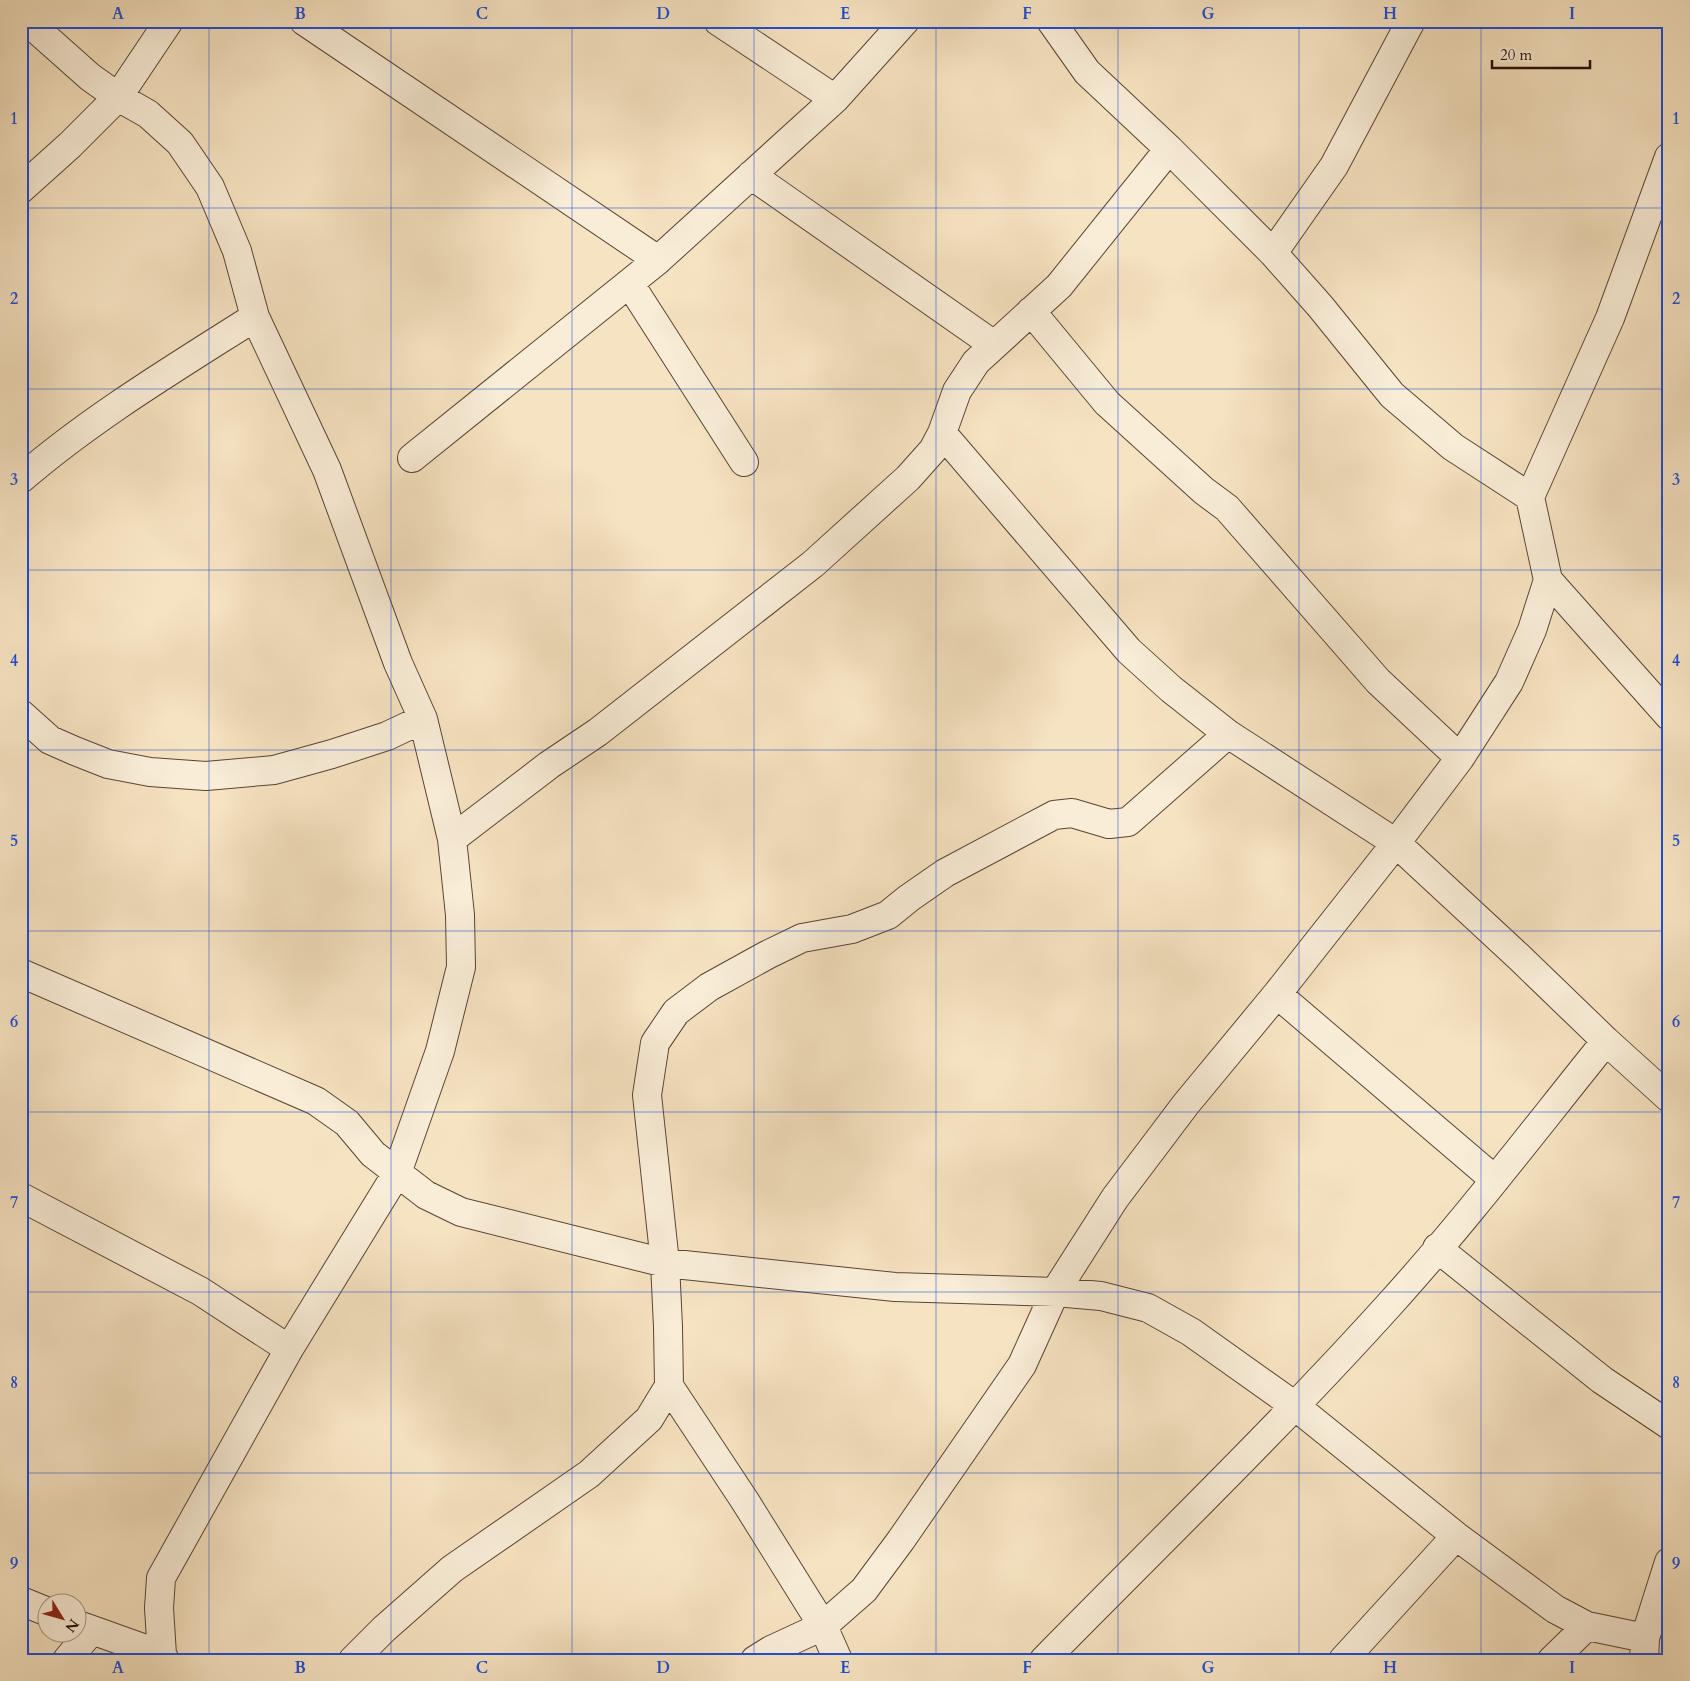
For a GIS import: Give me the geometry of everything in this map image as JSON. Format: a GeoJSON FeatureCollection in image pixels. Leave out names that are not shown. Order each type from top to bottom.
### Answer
{"type":"FeatureCollection","features":[{"type":"Feature","properties":{"kind":"street"},"geometry":{"type":"LineString","coordinates":[[27,21],[90,77],[118,97],[148,114],[180,143],[210,187],[237,250],[255,316],[328,470],[398,663],[423,719],[452,839],[460,915],[461,967],[440,1051],[397,1173],[288,1349],[161,1578],[158,1608],[164,1657],[88,1629]]}},
{"type":"Feature","properties":{"kind":"street"},"geometry":{"type":"LineString","coordinates":[[21,190],[118,97],[169,21]]}},
{"type":"Feature","properties":{"kind":"street"},"geometry":{"type":"LineString","coordinates":[[304,21],[658,260]]}},
{"type":"Feature","properties":{"kind":"street"},"geometry":{"type":"LineString","coordinates":[[718,21],[835,99]]}},
{"type":"Feature","properties":{"kind":"street"},"geometry":{"type":"LineString","coordinates":[[412,458],[658,260],[835,99],[905,21]]}},
{"type":"Feature","properties":{"kind":"street"},"geometry":{"type":"LineString","coordinates":[[1051,21],[1087,72],[1169,149],[1273,253],[1320,306],[1392,395],[1453,448],[1530,497]]}},
{"type":"Feature","properties":{"kind":"street"},"geometry":{"type":"LineString","coordinates":[[1273,253],[1334,166],[1411,21]]}},
{"type":"Feature","properties":{"kind":"street"},"geometry":{"type":"LineString","coordinates":[[452,839],[549,765],[598,732],[813,564],[908,478],[933,450],[942,433],[957,392],[976,362],[1059,286],[1169,149]]}},
{"type":"Feature","properties":{"kind":"street"},"geometry":{"type":"LineString","coordinates":[[1669,157],[1665,186],[1610,318],[1530,497],[1548,580],[1669,716]]}},
{"type":"Feature","properties":{"kind":"street"},"geometry":{"type":"LineString","coordinates":[[751,175],[994,345]]}},
{"type":"Feature","properties":{"kind":"street"},"geometry":{"type":"LineString","coordinates":[[630,284],[744,462]]}},
{"type":"Feature","properties":{"kind":"street"},"geometry":{"type":"LineString","coordinates":[[1031,311],[1108,403],[1204,491],[1227,508],[1378,681],[1460,758]]}},
{"type":"Feature","properties":{"kind":"street"},"geometry":{"type":"LineString","coordinates":[[21,480],[43,460],[121,402],[255,316]]}},
{"type":"Feature","properties":{"kind":"street"},"geometry":{"type":"LineString","coordinates":[[942,433],[1129,652],[1171,689],[1228,734],[1396,843],[1669,1098]]}},
{"type":"Feature","properties":{"kind":"street"},"geometry":{"type":"LineString","coordinates":[[755,1660],[771,1650],[823,1626],[864,1590],[901,1540],[1022,1364],[1055,1292],[1127,1183],[1186,1104],[1277,994],[1396,843],[1460,758],[1509,682],[1532,630],[1548,580]]}},
{"type":"Feature","properties":{"kind":"street"},"geometry":{"type":"LineString","coordinates":[[21,714],[50,740],[108,764],[150,772],[206,776],[274,770],[378,739],[423,719]]}},
{"type":"Feature","properties":{"kind":"street"},"geometry":{"type":"LineString","coordinates":[[838,1660],[823,1626],[745,1501],[669,1386],[665,1263],[646,1094],[655,1043],[676,1012],[708,987],[802,938],[852,929],[888,915],[945,873],[1054,815],[1072,813],[1109,824],[1128,822],[1228,734]]}},
{"type":"Feature","properties":{"kind":"street"},"geometry":{"type":"LineString","coordinates":[[21,974],[316,1101],[347,1123],[373,1154],[426,1196],[461,1212],[665,1263],[895,1287],[1055,1292],[1101,1296],[1148,1308],[1191,1332],[1295,1406],[1456,1536],[1555,1609],[1587,1626],[1645,1649],[1669,1562]]}},
{"type":"Feature","properties":{"kind":"street"},"geometry":{"type":"LineString","coordinates":[[1277,994],[1495,1180]]}},
{"type":"Feature","properties":{"kind":"street"},"geometry":{"type":"LineString","coordinates":[[1044,1660],[1295,1406],[1391,1303],[1495,1180],[1606,1041]]}},
{"type":"Feature","properties":{"kind":"street"},"geometry":{"type":"LineString","coordinates":[[21,1197],[200,1291],[288,1349]]}},
{"type":"Feature","properties":{"kind":"street"},"geometry":{"type":"LineString","coordinates":[[1438,1248],[1602,1380],[1669,1425]]}},
{"type":"Feature","properties":{"kind":"street"},"geometry":{"type":"LineString","coordinates":[[353,1660],[452,1569],[588,1474],[648,1419],[669,1386]]}},
{"type":"Feature","properties":{"kind":"street"},"geometry":{"type":"LineString","coordinates":[[1343,1660],[1456,1536]]}},
{"type":"Feature","properties":{"kind":"street"},"geometry":{"type":"LineString","coordinates":[[21,1601],[38,1608]]}},
{"type":"Feature","properties":{"kind":"street"},"geometry":{"type":"LineString","coordinates":[[1552,1660],[1587,1626]]}},
{"type":"Feature","properties":{"kind":"street"},"geometry":{"type":"LineString","coordinates":[[67,1660],[76,1644]]}}]}
